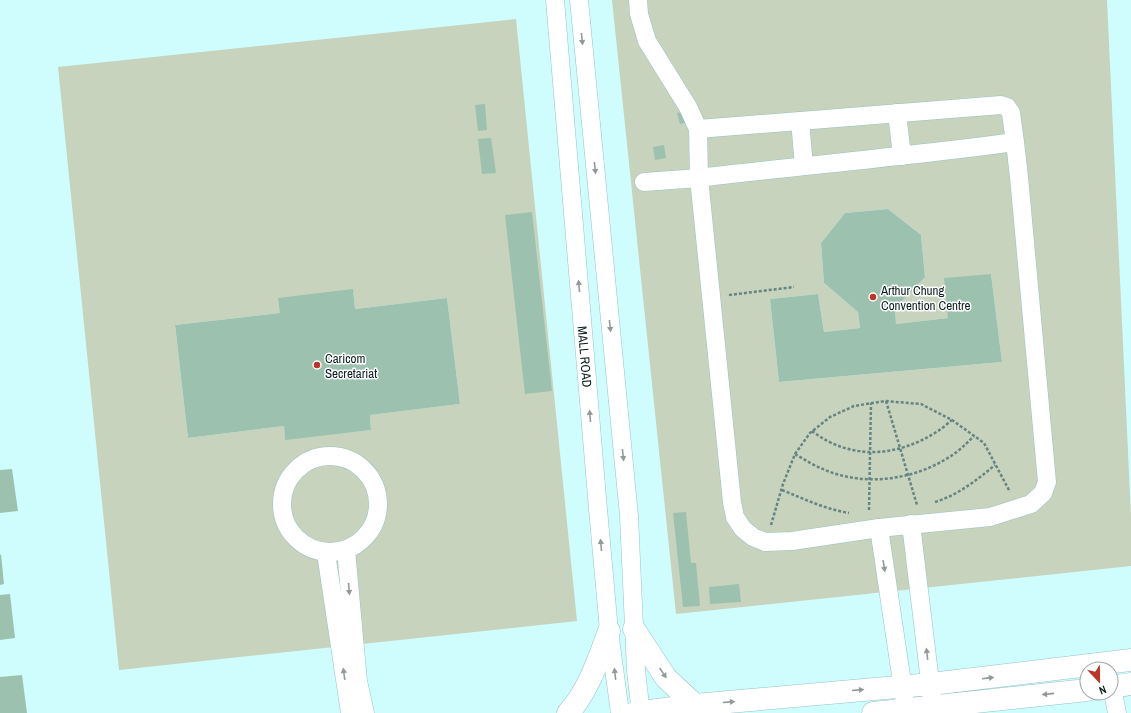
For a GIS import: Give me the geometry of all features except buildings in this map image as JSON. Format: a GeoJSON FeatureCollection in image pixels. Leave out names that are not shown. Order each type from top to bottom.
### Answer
{"type":"FeatureCollection","features":[{"type":"Feature","properties":{"kind":"main road"},"geometry":{"type":"LineString","coordinates":[[634,629],[666,678],[695,705]]}},
{"type":"Feature","properties":{"kind":"main road"},"geometry":{"type":"LineString","coordinates":[[568,713],[575,706],[586,686],[609,631]]}},
{"type":"Feature","properties":{"kind":"main road"},"geometry":{"type":"LineString","coordinates":[[634,713],[695,705],[931,684],[1131,660]]}},
{"type":"Feature","properties":{"kind":"main road"},"geometry":{"type":"LineString","coordinates":[[890,712],[1079,691]]}},
{"type":"Feature","properties":{"kind":"street","name":"MALL ROAD"},"geometry":{"type":"LineString","coordinates":[[555,0],[609,631],[634,713]]}},
{"type":"Feature","properties":{"kind":"street"},"geometry":{"type":"LineString","coordinates":[[579,0],[629,516],[636,671],[634,713]]}},
{"type":"Feature","properties":{"kind":"street"},"geometry":{"type":"LineString","coordinates":[[638,0],[639,14],[647,41],[688,107],[698,129],[699,178],[732,502],[735,517],[743,529],[753,537],[765,542],[792,541],[873,528],[917,518],[990,517],[1031,504],[1042,494],[1047,482],[1019,177],[1011,113],[1007,107],[1002,105],[698,129]]}},
{"type":"Feature","properties":{"kind":"street"},"geometry":{"type":"LineString","coordinates":[[898,113],[902,156]]}},
{"type":"Feature","properties":{"kind":"street"},"geometry":{"type":"LineString","coordinates":[[800,121],[804,166]]}},
{"type":"Feature","properties":{"kind":"street"},"geometry":{"type":"LineString","coordinates":[[644,182],[699,178],[1015,142]]}},
{"type":"Feature","properties":{"kind":"street"},"geometry":{"type":"LineString","coordinates":[[326,456],[342,457],[357,464],[369,475],[376,489],[379,505],[376,521],[368,535],[358,545],[346,550],[326,553],[310,549],[297,541],[287,528],[282,513],[282,497],[287,482],[297,468],[311,460],[326,456]]}},
{"type":"Feature","properties":{"kind":"street"},"geometry":{"type":"LineString","coordinates":[[917,518],[933,707]]}},
{"type":"Feature","properties":{"kind":"street"},"geometry":{"type":"LineString","coordinates":[[873,528],[896,687],[890,712]]}},
{"type":"Feature","properties":{"kind":"street"},"geometry":{"type":"LineString","coordinates":[[346,550],[358,681],[365,713]]}},
{"type":"Feature","properties":{"kind":"street"},"geometry":{"type":"LineString","coordinates":[[326,553],[350,713]]}},
{"type":"Feature","properties":{"kind":"street"},"geometry":{"type":"LineString","coordinates":[[1117,701],[1117,713]]}},
{"type":"Feature","properties":{"kind":"path"},"geometry":{"type":"LineString","coordinates":[[711,297],[794,287]]}},
{"type":"Feature","properties":{"kind":"path"},"geometry":{"type":"LineString","coordinates":[[765,542],[795,454],[810,433],[830,417],[854,406],[885,401],[921,404],[952,420],[984,443],[1018,508]]}},
{"type":"Feature","properties":{"kind":"path"},"geometry":{"type":"LineString","coordinates":[[885,401],[908,474],[917,518],[977,480],[995,464]]}},
{"type":"Feature","properties":{"kind":"path"},"geometry":{"type":"LineString","coordinates":[[871,403],[870,480],[873,528]]}},
{"type":"Feature","properties":{"kind":"path"},"geometry":{"type":"LineString","coordinates":[[812,431],[823,439],[837,446],[870,453],[900,448],[924,439],[939,431],[952,420]]}},
{"type":"Feature","properties":{"kind":"path"},"geometry":{"type":"LineString","coordinates":[[795,454],[824,470],[844,476],[870,480],[916,473],[958,451],[974,436]]}},
{"type":"Feature","properties":{"kind":"path"},"geometry":{"type":"LineString","coordinates":[[782,490],[834,510],[852,513]]}},
{"type":"Feature","properties":{"kind":"green space"},"geometry":{"type":"Polygon","coordinates":[[[612,0],[1107,0],[1131,516],[1131,566],[676,614],[612,0]],[[888,209],[845,213],[821,243],[824,283],[858,312],[860,328],[824,332],[818,294],[770,299],[779,382],[1002,362],[991,274],[948,318],[896,324],[895,308],[925,276],[921,235],[888,209]]]}},
{"type":"Feature","properties":{"kind":"green space"},"geometry":{"type":"Polygon","coordinates":[[[516,19],[577,621],[119,670],[58,67],[516,19]],[[353,290],[280,313],[175,325],[188,438],[284,426],[285,439],[371,430],[370,415],[460,404],[447,298],[355,309],[353,290]]]}},
{"type":"Feature","properties":{"kind":"place","name":"Arthur Chung Convention Centre"},"geometry":{"type":"Point","coordinates":[873,297]}},
{"type":"Feature","properties":{"kind":"place","name":"Caricom Secretariat"},"geometry":{"type":"Point","coordinates":[317,365]}}]}
